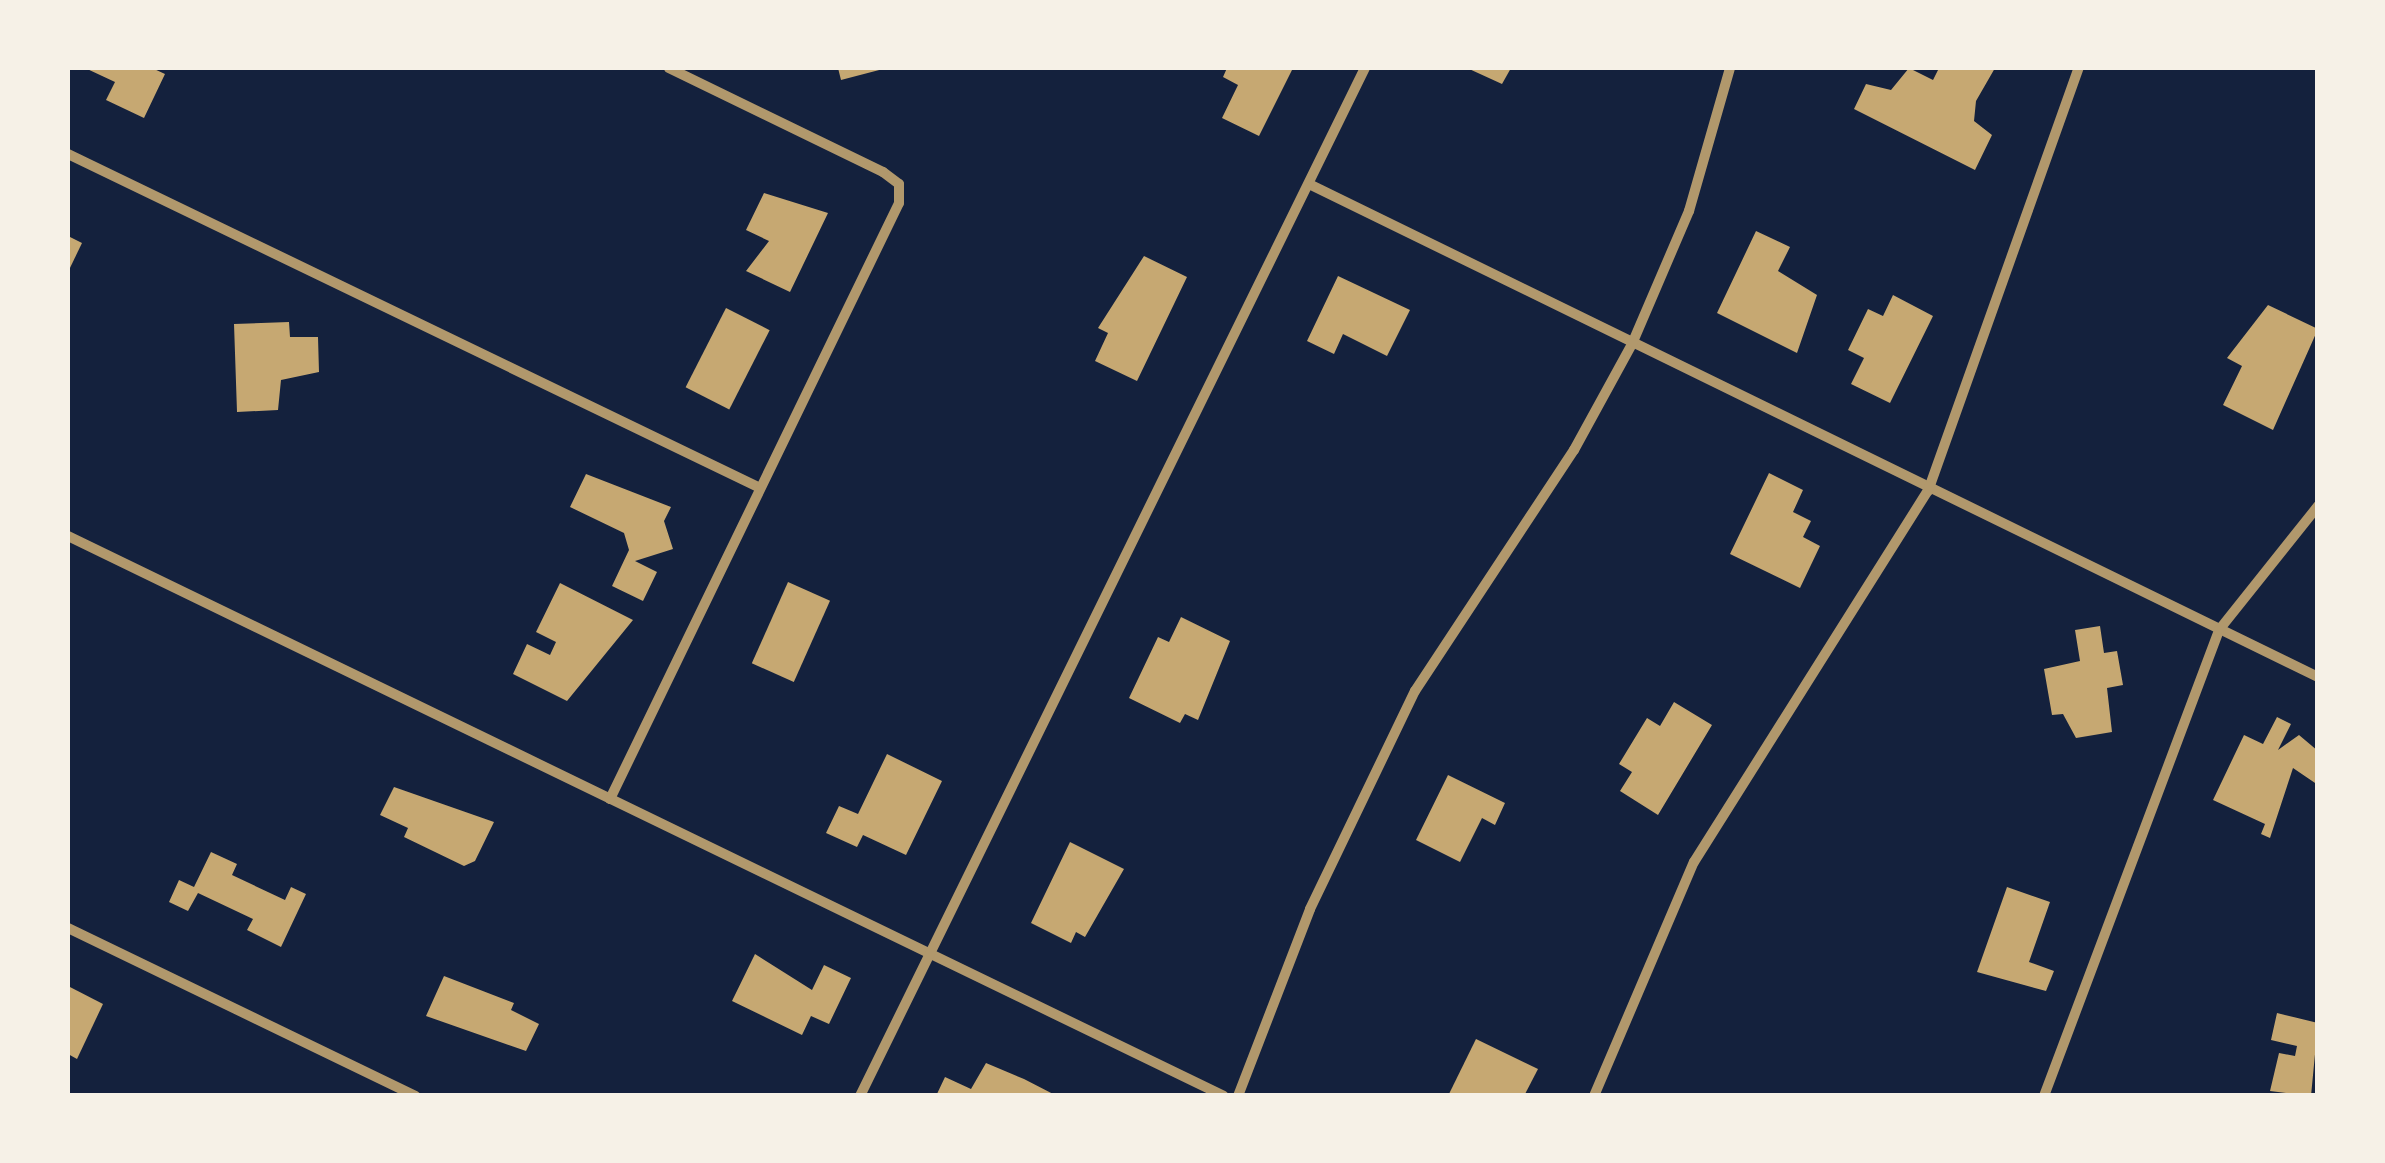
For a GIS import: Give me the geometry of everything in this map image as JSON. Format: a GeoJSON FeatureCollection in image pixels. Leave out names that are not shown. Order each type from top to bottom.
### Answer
{"type":"FeatureCollection","features":[{"type":"Feature","properties":{"kind":"street"},"geometry":{"type":"LineString","coordinates":[[610,800],[898,203],[899,184],[668,68]]}},
{"type":"Feature","properties":{"kind":"street"},"geometry":{"type":"LineString","coordinates":[[860,1096],[1365,68]]}},
{"type":"Feature","properties":{"kind":"street"},"geometry":{"type":"LineString","coordinates":[[1238,1096],[1310,909],[1414,691],[1574,450],[1632,344],[1689,211],[1730,68]]}},
{"type":"Feature","properties":{"kind":"street"},"geometry":{"type":"LineString","coordinates":[[1594,1096],[1694,862],[1928,491],[2079,68]]}},
{"type":"Feature","properties":{"kind":"street"},"geometry":{"type":"LineString","coordinates":[[68,154],[760,488]]}},
{"type":"Feature","properties":{"kind":"street"},"geometry":{"type":"LineString","coordinates":[[1309,184],[1928,491],[2318,677]]}},
{"type":"Feature","properties":{"kind":"street"},"geometry":{"type":"LineString","coordinates":[[2044,1096],[2219,630],[2318,506]]}},
{"type":"Feature","properties":{"kind":"street"},"geometry":{"type":"LineString","coordinates":[[68,536],[1224,1096]]}},
{"type":"Feature","properties":{"kind":"street"},"geometry":{"type":"LineString","coordinates":[[68,928],[416,1096]]}},
{"type":"Feature","properties":{"kind":"building"},"geometry":{"type":"Polygon","coordinates":[[[85,68],[152,68],[165,74],[144,118],[106,100],[115,82],[85,68]]]}},
{"type":"Feature","properties":{"kind":"building"},"geometry":{"type":"Polygon","coordinates":[[[838,68],[882,68],[883,69],[841,80],[838,68]]]}},
{"type":"Feature","properties":{"kind":"building"},"geometry":{"type":"Polygon","coordinates":[[[1227,68],[1293,68],[1259,136],[1222,118],[1238,85],[1223,77],[1227,68]]]}},
{"type":"Feature","properties":{"kind":"building"},"geometry":{"type":"Polygon","coordinates":[[[1467,68],[1511,68],[1502,84],[1467,68]]]}},
{"type":"Feature","properties":{"kind":"building"},"geometry":{"type":"Polygon","coordinates":[[[1909,68],[1933,80],[1939,68],[1995,68],[1976,101],[1974,121],[1992,135],[1975,170],[1854,109],[1866,84],[1891,90],[1909,68]]]}},
{"type":"Feature","properties":{"kind":"building"},"geometry":{"type":"Polygon","coordinates":[[[764,193],[828,213],[790,292],[746,271],[769,241],[746,230],[764,193]]]}},
{"type":"Feature","properties":{"kind":"building"},"geometry":{"type":"Polygon","coordinates":[[[1756,231],[1790,247],[1778,271],[1817,295],[1797,353],[1717,313],[1756,231]]]}},
{"type":"Feature","properties":{"kind":"building"},"geometry":{"type":"Polygon","coordinates":[[[68,236],[82,243],[68,272],[68,236]]]}},
{"type":"Feature","properties":{"kind":"building"},"geometry":{"type":"Polygon","coordinates":[[[1144,256],[1187,277],[1137,381],[1095,361],[1108,333],[1098,328],[1144,256]]]}},
{"type":"Feature","properties":{"kind":"building"},"geometry":{"type":"Polygon","coordinates":[[[1338,276],[1410,310],[1387,356],[1343,334],[1334,354],[1307,341],[1338,276]]]}},
{"type":"Feature","properties":{"kind":"building"},"geometry":{"type":"Polygon","coordinates":[[[1893,295],[1933,316],[1890,403],[1851,384],[1864,358],[1848,350],[1868,309],[1883,316],[1893,295]]]}},
{"type":"Feature","properties":{"kind":"building"},"geometry":{"type":"Polygon","coordinates":[[[2268,305],[2318,329],[2273,430],[2223,405],[2242,366],[2227,358],[2268,305]]]}},
{"type":"Feature","properties":{"kind":"building"},"geometry":{"type":"Polygon","coordinates":[[[726,308],[770,330],[729,410],[686,387],[726,308]]]}},
{"type":"Feature","properties":{"kind":"building"},"geometry":{"type":"Polygon","coordinates":[[[289,322],[290,337],[318,337],[319,372],[281,380],[278,410],[237,412],[234,324],[289,322]]]}},
{"type":"Feature","properties":{"kind":"building"},"geometry":{"type":"Polygon","coordinates":[[[1769,473],[1803,490],[1793,512],[1811,521],[1803,537],[1820,546],[1800,588],[1730,554],[1769,473]]]}},
{"type":"Feature","properties":{"kind":"building"},"geometry":{"type":"Polygon","coordinates":[[[586,474],[671,507],[664,521],[673,549],[635,561],[657,572],[643,601],[612,586],[629,550],[624,533],[570,507],[586,474]]]}},
{"type":"Feature","properties":{"kind":"building"},"geometry":{"type":"Polygon","coordinates":[[[788,582],[830,601],[794,682],[752,663],[788,582]]]}},
{"type":"Feature","properties":{"kind":"building"},"geometry":{"type":"Polygon","coordinates":[[[560,583],[633,620],[567,701],[513,674],[527,644],[550,655],[556,642],[536,632],[560,583]]]}},
{"type":"Feature","properties":{"kind":"building"},"geometry":{"type":"Polygon","coordinates":[[[1181,617],[1230,641],[1198,720],[1185,714],[1180,723],[1129,698],[1158,637],[1169,642],[1181,617]]]}},
{"type":"Feature","properties":{"kind":"building"},"geometry":{"type":"Polygon","coordinates":[[[2100,626],[2104,653],[2117,651],[2123,685],[2107,688],[2112,732],[2076,738],[2063,714],[2052,715],[2044,669],[2080,661],[2075,630],[2100,626]]]}},
{"type":"Feature","properties":{"kind":"building"},"geometry":{"type":"Polygon","coordinates":[[[1674,702],[1712,725],[1658,815],[1620,791],[1632,772],[1619,764],[1647,718],[1660,726],[1674,702]]]}},
{"type":"Feature","properties":{"kind":"building"},"geometry":{"type":"Polygon","coordinates":[[[2277,717],[2291,724],[2278,750],[2299,735],[2318,751],[2318,785],[2293,768],[2270,838],[2261,834],[2265,824],[2213,800],[2244,735],[2263,744],[2277,717]]]}},
{"type":"Feature","properties":{"kind":"building"},"geometry":{"type":"Polygon","coordinates":[[[887,754],[942,781],[906,855],[863,835],[857,847],[826,833],[839,806],[858,814],[887,754]]]}},
{"type":"Feature","properties":{"kind":"building"},"geometry":{"type":"Polygon","coordinates":[[[1448,775],[1505,803],[1495,825],[1482,818],[1460,862],[1416,840],[1448,775]]]}},
{"type":"Feature","properties":{"kind":"building"},"geometry":{"type":"Polygon","coordinates":[[[394,787],[494,822],[475,861],[464,866],[404,837],[408,828],[380,815],[394,787]]]}},
{"type":"Feature","properties":{"kind":"building"},"geometry":{"type":"Polygon","coordinates":[[[1070,842],[1124,869],[1085,937],[1076,932],[1071,943],[1031,923],[1070,842]]]}},
{"type":"Feature","properties":{"kind":"building"},"geometry":{"type":"Polygon","coordinates":[[[211,852],[237,864],[232,875],[285,900],[291,887],[306,894],[281,947],[247,930],[253,919],[198,893],[188,911],[169,902],[179,880],[194,887],[211,852]]]}},
{"type":"Feature","properties":{"kind":"building"},"geometry":{"type":"Polygon","coordinates":[[[2007,887],[2050,902],[2029,962],[2054,971],[2046,991],[1977,972],[2007,887]]]}},
{"type":"Feature","properties":{"kind":"building"},"geometry":{"type":"Polygon","coordinates":[[[755,954],[812,990],[824,965],[851,978],[829,1024],[811,1016],[802,1035],[732,1001],[755,954]]]}},
{"type":"Feature","properties":{"kind":"building"},"geometry":{"type":"Polygon","coordinates":[[[444,976],[514,1003],[511,1010],[539,1024],[526,1051],[426,1016],[444,976]]]}},
{"type":"Feature","properties":{"kind":"building"},"geometry":{"type":"Polygon","coordinates":[[[68,986],[103,1004],[77,1059],[68,1054],[68,986]]]}},
{"type":"Feature","properties":{"kind":"building"},"geometry":{"type":"Polygon","coordinates":[[[2277,1013],[2318,1023],[2311,1096],[2270,1091],[2279,1053],[2295,1056],[2297,1046],[2271,1040],[2277,1013]]]}},
{"type":"Feature","properties":{"kind":"building"},"geometry":{"type":"Polygon","coordinates":[[[1476,1039],[1538,1069],[1524,1096],[1448,1096],[1476,1039]]]}},
{"type":"Feature","properties":{"kind":"building"},"geometry":{"type":"Polygon","coordinates":[[[986,1063],[1057,1096],[936,1096],[945,1077],[971,1089],[986,1063]]]}}]}
